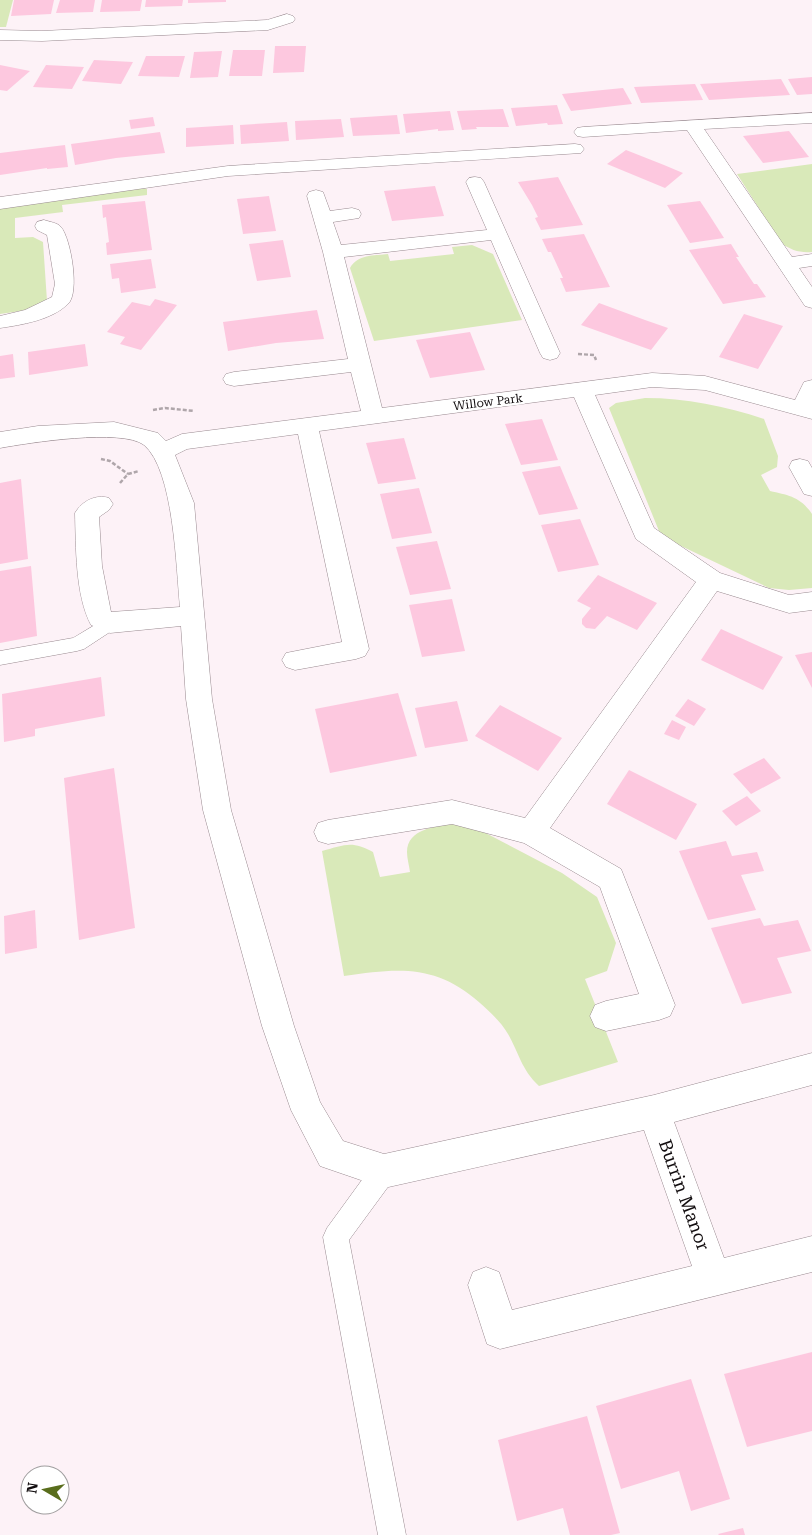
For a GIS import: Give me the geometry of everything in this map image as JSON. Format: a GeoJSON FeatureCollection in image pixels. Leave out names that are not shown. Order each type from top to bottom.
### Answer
{"type":"FeatureCollection","features":[{"type":"Feature","properties":{"kind":"street"},"geometry":{"type":"LineString","coordinates":[[0,35],[42,36],[268,25],[287,19]]}},
{"type":"Feature","properties":{"kind":"street"},"geometry":{"type":"LineString","coordinates":[[583,132],[616,137],[692,124],[812,118]]}},
{"type":"Feature","properties":{"kind":"street"},"geometry":{"type":"LineString","coordinates":[[692,124],[812,302]]}},
{"type":"Feature","properties":{"kind":"street"},"geometry":{"type":"LineString","coordinates":[[0,203],[228,171],[520,160],[575,149]]}},
{"type":"Feature","properties":{"kind":"street"},"geometry":{"type":"LineString","coordinates":[[475,182],[550,353]]}},
{"type":"Feature","properties":{"kind":"street"},"geometry":{"type":"LineString","coordinates":[[316,196],[333,252],[372,417]]}},
{"type":"Feature","properties":{"kind":"street"},"geometry":{"type":"LineString","coordinates":[[322,217],[352,214]]}},
{"type":"Feature","properties":{"kind":"street"},"geometry":{"type":"LineString","coordinates":[[0,322],[25,318],[45,311],[61,300],[64,284],[57,235],[53,229],[44,226]]}},
{"type":"Feature","properties":{"kind":"street"},"geometry":{"type":"LineString","coordinates":[[333,252],[498,234]]}},
{"type":"Feature","properties":{"kind":"street"},"geometry":{"type":"LineString","coordinates":[[786,264],[812,260]]}},
{"type":"Feature","properties":{"kind":"street"},"geometry":{"type":"LineString","coordinates":[[234,379],[360,364]]}},
{"type":"Feature","properties":{"kind":"street","name":"Willow Park"},"geometry":{"type":"LineString","coordinates":[[165,458],[182,442],[652,380],[705,382],[807,410]]}},
{"type":"Feature","properties":{"kind":"street"},"geometry":{"type":"LineString","coordinates":[[807,410],[812,386]]}},
{"type":"Feature","properties":{"kind":"street"},"geometry":{"type":"LineString","coordinates":[[582,390],[644,533],[711,580],[789,604],[812,601]]}},
{"type":"Feature","properties":{"kind":"street"},"geometry":{"type":"LineString","coordinates":[[295,660],[356,649],[307,426]]}},
{"type":"Feature","properties":{"kind":"street"},"geometry":{"type":"LineString","coordinates":[[0,440],[38,434],[114,429],[150,438],[165,458],[182,502],[199,699],[217,810],[278,1026],[307,1110],[332,1154],[384,1171],[654,1111],[812,1069]]}},
{"type":"Feature","properties":{"kind":"street"},"geometry":{"type":"LineString","coordinates":[[800,467],[812,488]]}},
{"type":"Feature","properties":{"kind":"street"},"geometry":{"type":"LineString","coordinates":[[101,504],[87,513],[88,556],[92,588],[100,618],[110,623],[193,615]]}},
{"type":"Feature","properties":{"kind":"street"},"geometry":{"type":"LineString","coordinates":[[531,832],[711,580]]}},
{"type":"Feature","properties":{"kind":"street"},"geometry":{"type":"LineString","coordinates":[[328,832],[452,812],[531,832],[611,878],[659,1005],[606,1016]]}},
{"type":"Feature","properties":{"kind":"street","name":"Burrin Manor"},"geometry":{"type":"LineString","coordinates":[[654,1111],[714,1278]]}},
{"type":"Feature","properties":{"kind":"street"},"geometry":{"type":"LineString","coordinates":[[486,1285],[500,1332],[812,1254]]}},
{"type":"Feature","properties":{"kind":"lane"},"geometry":{"type":"LineString","coordinates":[[0,658],[76,644],[110,623]]}},
{"type":"Feature","properties":{"kind":"lane"},"geometry":{"type":"LineString","coordinates":[[384,1171],[336,1237],[392,1535]]}},
{"type":"Feature","properties":{"kind":"path"},"geometry":{"type":"LineString","coordinates":[[95,458],[110,461],[128,474]]}},
{"type":"Feature","properties":{"kind":"path"},"geometry":{"type":"LineString","coordinates":[[101,504],[128,474],[165,458]]}},
{"type":"Feature","properties":{"kind":"green space"},"geometry":{"type":"Polygon","coordinates":[[[0,0],[13,0],[6,27],[0,27],[0,0]]]}},
{"type":"Feature","properties":{"kind":"green space"},"geometry":{"type":"Polygon","coordinates":[[[812,164],[812,252],[803,252],[781,243],[737,174],[812,164]]]}},
{"type":"Feature","properties":{"kind":"green space"},"geometry":{"type":"Polygon","coordinates":[[[140,187],[147,189],[147,195],[62,205],[63,212],[15,218],[15,238],[33,237],[43,242],[47,301],[28,310],[0,314],[0,207],[140,187]]]}},
{"type":"Feature","properties":{"kind":"green space"},"geometry":{"type":"Polygon","coordinates":[[[472,245],[493,254],[522,320],[374,341],[350,268],[353,263],[366,256],[388,254],[390,261],[454,254],[452,247],[472,245]]]}},
{"type":"Feature","properties":{"kind":"green space"},"geometry":{"type":"Polygon","coordinates":[[[645,398],[675,399],[705,404],[735,410],[764,419],[778,456],[777,467],[761,475],[770,491],[799,500],[812,514],[812,588],[789,590],[769,588],[679,545],[659,531],[609,408],[616,403],[645,398]]]}},
{"type":"Feature","properties":{"kind":"green space"},"geometry":{"type":"Polygon","coordinates":[[[453,824],[476,828],[562,873],[597,897],[616,943],[607,971],[585,979],[618,1062],[539,1086],[524,1067],[508,1034],[499,1021],[464,990],[432,975],[416,972],[382,971],[344,976],[322,851],[348,845],[359,846],[373,852],[380,877],[410,872],[407,852],[408,844],[412,838],[424,830],[453,824]]]}},
{"type":"Feature","properties":{"kind":"building"},"geometry":{"type":"Polygon","coordinates":[[[14,0],[54,0],[51,14],[11,16],[14,0]]]}},
{"type":"Feature","properties":{"kind":"building"},"geometry":{"type":"Polygon","coordinates":[[[60,0],[95,0],[93,12],[56,13],[60,0]]]}},
{"type":"Feature","properties":{"kind":"building"},"geometry":{"type":"Polygon","coordinates":[[[102,0],[142,0],[140,11],[100,12],[102,0]]]}},
{"type":"Feature","properties":{"kind":"building"},"geometry":{"type":"Polygon","coordinates":[[[146,0],[183,0],[182,6],[145,7],[146,0]]]}},
{"type":"Feature","properties":{"kind":"building"},"geometry":{"type":"Polygon","coordinates":[[[188,0],[226,0],[226,2],[188,3],[188,0]]]}},
{"type":"Feature","properties":{"kind":"building"},"geometry":{"type":"Polygon","coordinates":[[[275,46],[306,46],[304,72],[273,73],[275,46]]]}},
{"type":"Feature","properties":{"kind":"building"},"geometry":{"type":"Polygon","coordinates":[[[233,50],[265,50],[262,76],[229,76],[233,50]]]}},
{"type":"Feature","properties":{"kind":"building"},"geometry":{"type":"Polygon","coordinates":[[[222,51],[218,77],[190,78],[194,52],[222,51]]]}},
{"type":"Feature","properties":{"kind":"building"},"geometry":{"type":"Polygon","coordinates":[[[146,56],[185,56],[179,77],[138,76],[146,56]]]}},
{"type":"Feature","properties":{"kind":"building"},"geometry":{"type":"Polygon","coordinates":[[[94,60],[133,62],[121,84],[82,81],[94,60]]]}},
{"type":"Feature","properties":{"kind":"building"},"geometry":{"type":"Polygon","coordinates":[[[0,65],[30,71],[7,91],[0,90],[0,65]]]}},
{"type":"Feature","properties":{"kind":"building"},"geometry":{"type":"Polygon","coordinates":[[[46,65],[84,67],[72,89],[33,87],[46,65]]]}},
{"type":"Feature","properties":{"kind":"building"},"geometry":{"type":"Polygon","coordinates":[[[812,77],[812,94],[797,95],[788,79],[812,77]]]}},
{"type":"Feature","properties":{"kind":"building"},"geometry":{"type":"Polygon","coordinates":[[[781,79],[790,95],[709,100],[700,84],[781,79]]]}},
{"type":"Feature","properties":{"kind":"building"},"geometry":{"type":"Polygon","coordinates":[[[695,84],[703,100],[641,103],[634,87],[695,84]]]}},
{"type":"Feature","properties":{"kind":"building"},"geometry":{"type":"Polygon","coordinates":[[[623,88],[632,104],[571,111],[562,94],[623,88]]]}},
{"type":"Feature","properties":{"kind":"building"},"geometry":{"type":"Polygon","coordinates":[[[557,105],[563,124],[548,125],[547,123],[516,126],[511,108],[557,105]]]}},
{"type":"Feature","properties":{"kind":"building"},"geometry":{"type":"Polygon","coordinates":[[[503,109],[509,127],[476,127],[477,129],[462,130],[457,111],[503,109]]]}},
{"type":"Feature","properties":{"kind":"building"},"geometry":{"type":"Polygon","coordinates":[[[450,111],[454,130],[438,131],[438,129],[406,133],[403,114],[450,111]]]}},
{"type":"Feature","properties":{"kind":"building"},"geometry":{"type":"Polygon","coordinates":[[[397,115],[400,134],[353,136],[350,118],[397,115]]]}},
{"type":"Feature","properties":{"kind":"building"},"geometry":{"type":"Polygon","coordinates":[[[153,117],[155,126],[131,129],[129,120],[153,117]]]}},
{"type":"Feature","properties":{"kind":"building"},"geometry":{"type":"Polygon","coordinates":[[[341,119],[344,137],[296,140],[295,121],[341,119]]]}},
{"type":"Feature","properties":{"kind":"building"},"geometry":{"type":"Polygon","coordinates":[[[287,122],[289,141],[241,144],[240,125],[287,122]]]}},
{"type":"Feature","properties":{"kind":"building"},"geometry":{"type":"Polygon","coordinates":[[[233,125],[234,144],[186,147],[186,128],[233,125]]]}},
{"type":"Feature","properties":{"kind":"building"},"geometry":{"type":"Polygon","coordinates":[[[789,131],[809,157],[763,163],[743,136],[789,131]]]}},
{"type":"Feature","properties":{"kind":"building"},"geometry":{"type":"Polygon","coordinates":[[[160,132],[165,153],[116,158],[75,165],[71,144],[160,132]]]}},
{"type":"Feature","properties":{"kind":"building"},"geometry":{"type":"Polygon","coordinates":[[[65,145],[68,167],[0,175],[0,153],[65,145]]]}},
{"type":"Feature","properties":{"kind":"building"},"geometry":{"type":"Polygon","coordinates":[[[626,150],[683,173],[665,188],[607,164],[626,150]]]}},
{"type":"Feature","properties":{"kind":"building"},"geometry":{"type":"Polygon","coordinates":[[[558,177],[583,225],[541,230],[535,218],[538,217],[518,182],[558,177]]]}},
{"type":"Feature","properties":{"kind":"building"},"geometry":{"type":"Polygon","coordinates":[[[435,186],[444,216],[392,221],[384,191],[435,186]]]}},
{"type":"Feature","properties":{"kind":"building"},"geometry":{"type":"Polygon","coordinates":[[[269,196],[276,231],[243,234],[237,199],[269,196]]]}},
{"type":"Feature","properties":{"kind":"building"},"geometry":{"type":"Polygon","coordinates":[[[145,201],[152,250],[107,255],[106,243],[109,242],[106,217],[103,218],[102,205],[145,201]]]}},
{"type":"Feature","properties":{"kind":"building"},"geometry":{"type":"Polygon","coordinates":[[[700,201],[724,238],[690,243],[667,205],[700,201]]]}},
{"type":"Feature","properties":{"kind":"building"},"geometry":{"type":"Polygon","coordinates":[[[584,234],[610,287],[566,292],[560,278],[563,278],[551,252],[548,252],[542,239],[584,234]]]}},
{"type":"Feature","properties":{"kind":"building"},"geometry":{"type":"Polygon","coordinates":[[[283,240],[291,277],[257,281],[249,244],[283,240]]]}},
{"type":"Feature","properties":{"kind":"building"},"geometry":{"type":"Polygon","coordinates":[[[731,244],[739,257],[736,257],[754,284],[757,284],[766,297],[723,304],[689,250],[731,244]]]}},
{"type":"Feature","properties":{"kind":"building"},"geometry":{"type":"Polygon","coordinates":[[[151,259],[156,288],[121,293],[119,278],[112,279],[110,264],[151,259]]]}},
{"type":"Feature","properties":{"kind":"building"},"geometry":{"type":"Polygon","coordinates":[[[155,299],[177,305],[141,350],[120,344],[125,337],[107,332],[132,302],[150,306],[155,299]]]}},
{"type":"Feature","properties":{"kind":"building"},"geometry":{"type":"Polygon","coordinates":[[[599,303],[668,328],[651,350],[581,325],[599,303]]]}},
{"type":"Feature","properties":{"kind":"building"},"geometry":{"type":"Polygon","coordinates":[[[317,310],[324,339],[276,343],[228,351],[223,322],[317,310]]]}},
{"type":"Feature","properties":{"kind":"building"},"geometry":{"type":"Polygon","coordinates":[[[744,314],[783,326],[758,369],[719,357],[744,314]]]}},
{"type":"Feature","properties":{"kind":"building"},"geometry":{"type":"Polygon","coordinates":[[[470,332],[485,370],[430,378],[416,340],[470,332]]]}},
{"type":"Feature","properties":{"kind":"building"},"geometry":{"type":"Polygon","coordinates":[[[85,344],[88,366],[29,375],[28,352],[85,344]]]}},
{"type":"Feature","properties":{"kind":"building"},"geometry":{"type":"Polygon","coordinates":[[[13,354],[15,377],[0,379],[0,356],[13,354]]]}},
{"type":"Feature","properties":{"kind":"building"},"geometry":{"type":"Polygon","coordinates":[[[542,419],[558,460],[521,465],[505,424],[542,419]]]}},
{"type":"Feature","properties":{"kind":"building"},"geometry":{"type":"Polygon","coordinates":[[[404,438],[416,479],[378,484],[366,443],[404,438]]]}},
{"type":"Feature","properties":{"kind":"building"},"geometry":{"type":"Polygon","coordinates":[[[560,466],[578,509],[539,515],[522,472],[560,466]]]}},
{"type":"Feature","properties":{"kind":"building"},"geometry":{"type":"Polygon","coordinates":[[[21,479],[28,559],[0,564],[0,483],[21,479]]]}},
{"type":"Feature","properties":{"kind":"building"},"geometry":{"type":"Polygon","coordinates":[[[419,488],[432,533],[392,539],[380,494],[419,488]]]}},
{"type":"Feature","properties":{"kind":"building"},"geometry":{"type":"Polygon","coordinates":[[[580,519],[599,565],[558,572],[541,525],[580,519]]]}},
{"type":"Feature","properties":{"kind":"building"},"geometry":{"type":"Polygon","coordinates":[[[437,541],[451,589],[410,595],[396,547],[437,541]]]}},
{"type":"Feature","properties":{"kind":"building"},"geometry":{"type":"Polygon","coordinates":[[[31,566],[37,636],[0,643],[0,571],[31,566]]]}},
{"type":"Feature","properties":{"kind":"building"},"geometry":{"type":"Polygon","coordinates":[[[598,575],[657,603],[637,630],[607,616],[595,629],[586,628],[582,624],[582,619],[591,608],[577,601],[598,575]]]}},
{"type":"Feature","properties":{"kind":"building"},"geometry":{"type":"Polygon","coordinates":[[[452,599],[465,651],[422,657],[409,605],[452,599]]]}},
{"type":"Feature","properties":{"kind":"building"},"geometry":{"type":"Polygon","coordinates":[[[721,629],[783,657],[763,690],[701,660],[721,629]]]}},
{"type":"Feature","properties":{"kind":"building"},"geometry":{"type":"Polygon","coordinates":[[[812,652],[812,688],[795,655],[812,652]]]}},
{"type":"Feature","properties":{"kind":"building"},"geometry":{"type":"Polygon","coordinates":[[[101,677],[105,716],[35,729],[35,736],[4,742],[2,694],[101,677]]]}},
{"type":"Feature","properties":{"kind":"building"},"geometry":{"type":"Polygon","coordinates":[[[398,693],[417,756],[330,773],[315,709],[398,693]]]}},
{"type":"Feature","properties":{"kind":"building"},"geometry":{"type":"Polygon","coordinates":[[[688,699],[706,709],[694,726],[675,716],[688,699]]]}},
{"type":"Feature","properties":{"kind":"building"},"geometry":{"type":"Polygon","coordinates":[[[457,701],[468,741],[425,748],[415,708],[457,701]]]}},
{"type":"Feature","properties":{"kind":"building"},"geometry":{"type":"Polygon","coordinates":[[[500,705],[562,738],[538,771],[475,736],[500,705]]]}},
{"type":"Feature","properties":{"kind":"building"},"geometry":{"type":"Polygon","coordinates":[[[672,720],[686,727],[679,740],[664,734],[672,720]]]}},
{"type":"Feature","properties":{"kind":"building"},"geometry":{"type":"Polygon","coordinates":[[[764,758],[781,778],[751,794],[733,774],[764,758]]]}},
{"type":"Feature","properties":{"kind":"building"},"geometry":{"type":"Polygon","coordinates":[[[114,768],[135,928],[79,940],[64,778],[114,768]]]}},
{"type":"Feature","properties":{"kind":"building"},"geometry":{"type":"Polygon","coordinates":[[[629,770],[697,804],[676,840],[607,804],[629,770]]]}},
{"type":"Feature","properties":{"kind":"building"},"geometry":{"type":"Polygon","coordinates":[[[747,796],[761,811],[736,826],[722,811],[747,796]]]}},
{"type":"Feature","properties":{"kind":"building"},"geometry":{"type":"Polygon","coordinates":[[[726,841],[732,856],[757,852],[764,871],[741,875],[756,910],[708,920],[679,851],[726,841]]]}},
{"type":"Feature","properties":{"kind":"building"},"geometry":{"type":"Polygon","coordinates":[[[35,910],[37,948],[5,954],[4,916],[35,910]]]}},
{"type":"Feature","properties":{"kind":"building"},"geometry":{"type":"Polygon","coordinates":[[[760,918],[764,926],[798,920],[811,951],[777,958],[792,993],[742,1004],[711,928],[760,918]]]}},
{"type":"Feature","properties":{"kind":"building"},"geometry":{"type":"Polygon","coordinates":[[[812,1352],[812,1431],[747,1447],[724,1374],[812,1352]]]}},
{"type":"Feature","properties":{"kind":"building"},"geometry":{"type":"Polygon","coordinates":[[[691,1379],[730,1499],[691,1511],[679,1471],[621,1489],[596,1406],[691,1379]]]}},
{"type":"Feature","properties":{"kind":"building"},"geometry":{"type":"Polygon","coordinates":[[[587,1416],[620,1533],[611,1535],[570,1535],[563,1508],[517,1521],[498,1440],[587,1416]]]}},
{"type":"Feature","properties":{"kind":"building"},"geometry":{"type":"Polygon","coordinates":[[[743,1528],[745,1535],[718,1534],[743,1528]]]}}]}
